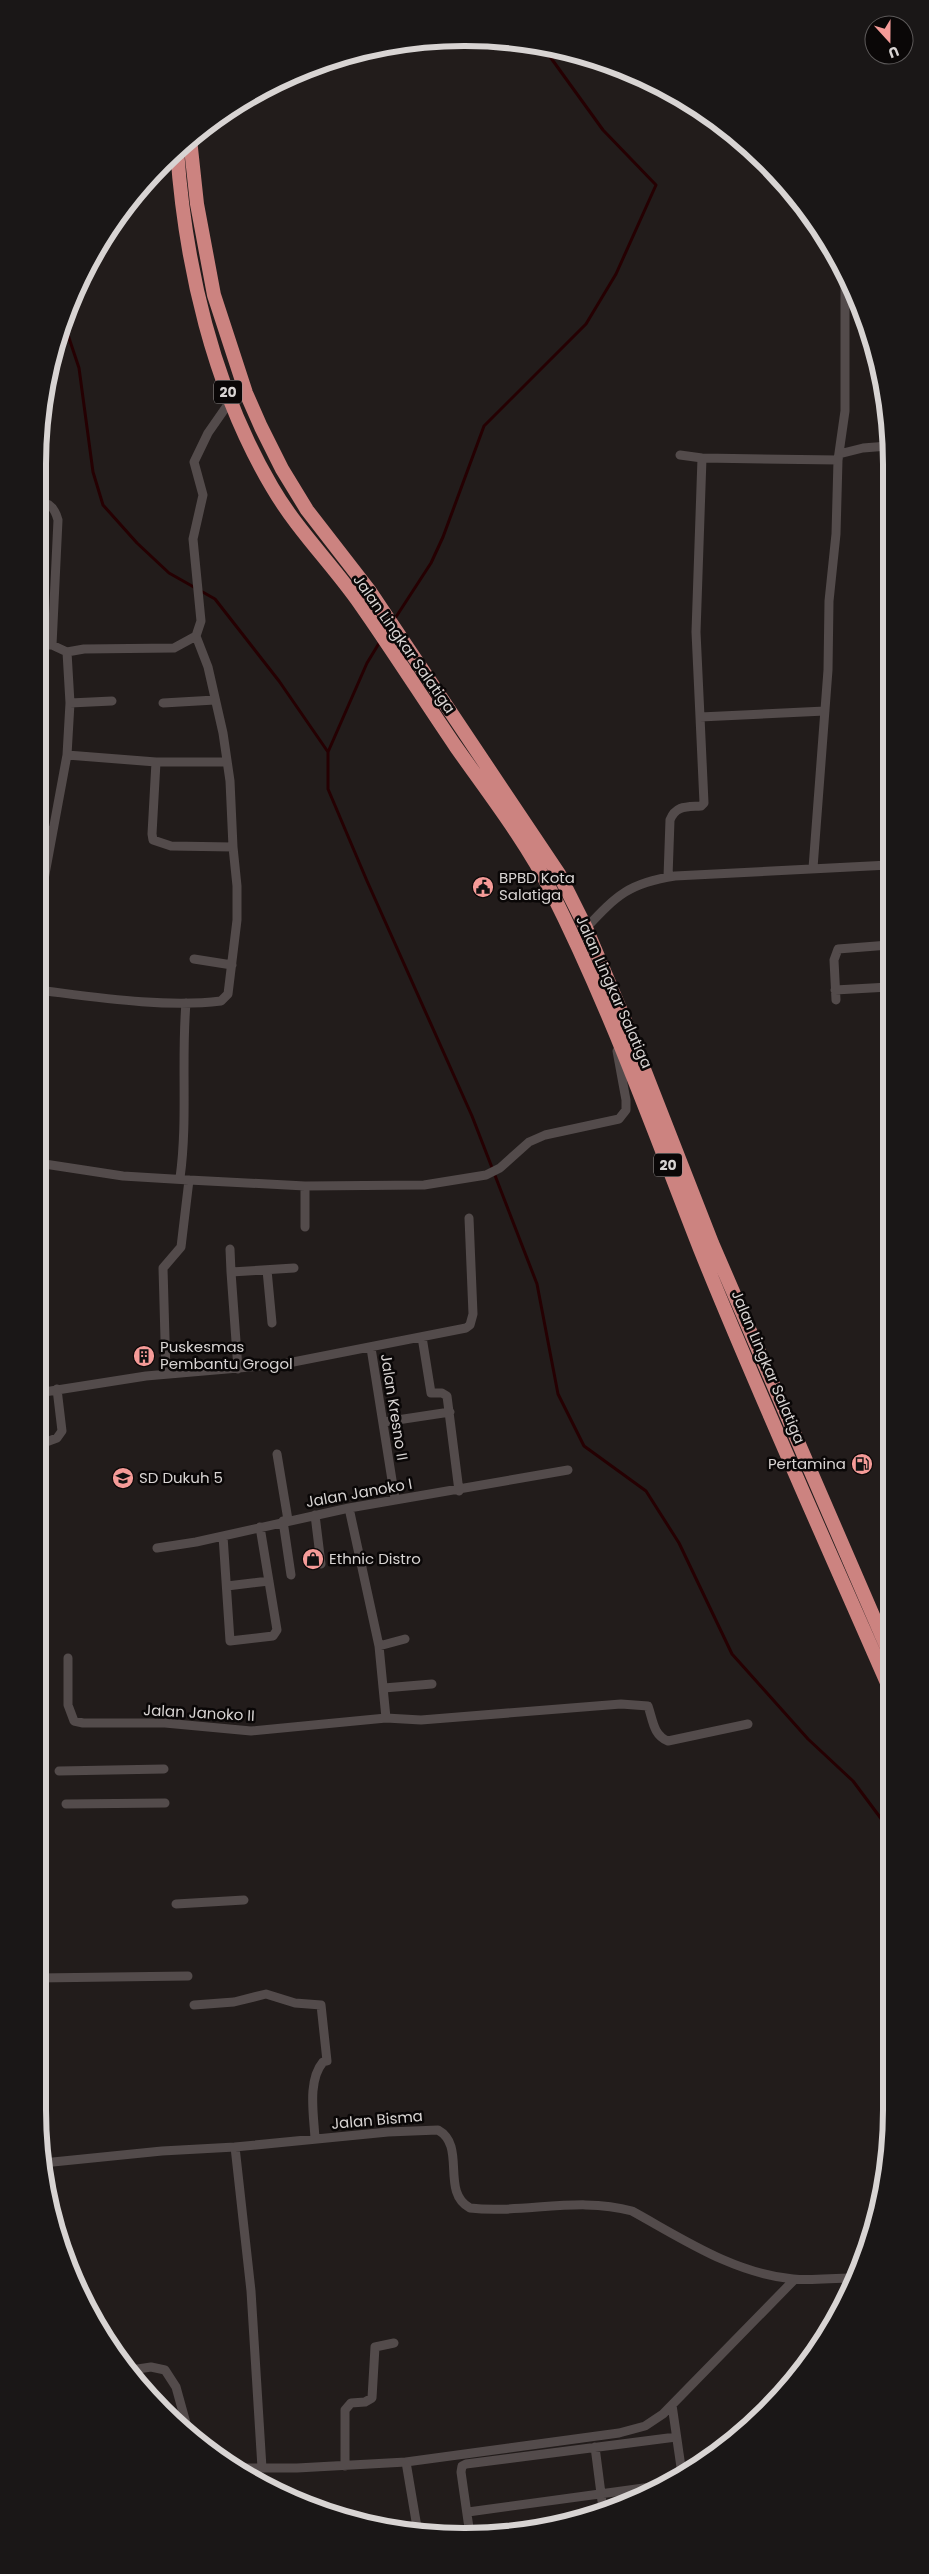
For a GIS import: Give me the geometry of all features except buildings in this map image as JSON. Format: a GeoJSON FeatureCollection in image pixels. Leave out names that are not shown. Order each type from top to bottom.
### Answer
{"type":"FeatureCollection","features":[{"type":"Feature","properties":{"kind":"highway","name":"Jalan Lingkar Salatiga"},"geometry":{"type":"LineString","coordinates":[[191,148],[197,204],[214,295],[246,393],[282,469],[307,510],[369,590],[410,654],[544,848],[586,928],[602,968],[620,1026],[702,1252],[883,1673]]}},
{"type":"Feature","properties":{"kind":"highway","name":"Jalan Lingkar Salatiga"},"geometry":{"type":"LineString","coordinates":[[178,161],[179,184],[192,268],[203,311],[231,400],[250,445],[272,488],[300,529],[358,602],[398,664],[532,855],[589,973],[620,1026],[883,1641]]}},
{"type":"Feature","properties":{"kind":"highway"},"geometry":{"type":"LineString","coordinates":[[589,973],[602,968]]}},
{"type":"Feature","properties":{"kind":"street"},"geometry":{"type":"LineString","coordinates":[[813,868],[825,711],[839,457],[845,411],[847,295]]}},
{"type":"Feature","properties":{"kind":"street"},"geometry":{"type":"LineString","coordinates":[[46,991],[103,998],[186,1003],[214,1002],[225,998],[230,988],[237,920],[237,886],[230,781],[208,666],[196,636],[201,621],[199,577],[193,539],[203,495],[194,462],[208,433],[231,400],[246,393]]}},
{"type":"Feature","properties":{"kind":"street"},"geometry":{"type":"LineString","coordinates":[[680,455],[702,458],[839,457],[863,448],[882,446]]}},
{"type":"Feature","properties":{"kind":"street"},"geometry":{"type":"LineString","coordinates":[[668,877],[670,820],[674,812],[684,807],[701,806],[704,803],[696,632],[702,458]]}},
{"type":"Feature","properties":{"kind":"street"},"geometry":{"type":"LineString","coordinates":[[46,503],[50,505],[58,520],[52,645]]}},
{"type":"Feature","properties":{"kind":"street"},"geometry":{"type":"LineString","coordinates":[[46,645],[52,645],[67,652],[84,649],[174,648],[196,636]]}},
{"type":"Feature","properties":{"kind":"street"},"geometry":{"type":"LineString","coordinates":[[46,866],[67,755],[70,702],[67,652]]}},
{"type":"Feature","properties":{"kind":"street"},"geometry":{"type":"LineString","coordinates":[[162,703],[215,700]]}},
{"type":"Feature","properties":{"kind":"street"},"geometry":{"type":"LineString","coordinates":[[70,702],[112,701]]}},
{"type":"Feature","properties":{"kind":"street"},"geometry":{"type":"LineString","coordinates":[[700,717],[825,711]]}},
{"type":"Feature","properties":{"kind":"street"},"geometry":{"type":"LineString","coordinates":[[67,755],[156,762],[227,762]]}},
{"type":"Feature","properties":{"kind":"street"},"geometry":{"type":"LineString","coordinates":[[156,762],[152,834],[154,840],[171,846],[233,847]]}},
{"type":"Feature","properties":{"kind":"street"},"geometry":{"type":"LineString","coordinates":[[46,831],[52,832]]}},
{"type":"Feature","properties":{"kind":"street"},"geometry":{"type":"LineString","coordinates":[[586,928],[612,902],[630,888],[647,880],[813,868],[841,869],[883,866]]}},
{"type":"Feature","properties":{"kind":"street"},"geometry":{"type":"LineString","coordinates":[[836,1000],[834,960],[838,949],[883,946]]}},
{"type":"Feature","properties":{"kind":"street"},"geometry":{"type":"LineString","coordinates":[[194,960],[232,965]]}},
{"type":"Feature","properties":{"kind":"street"},"geometry":{"type":"LineString","coordinates":[[835,990],[883,987]]}},
{"type":"Feature","properties":{"kind":"street"},"geometry":{"type":"LineString","coordinates":[[180,1178],[184,1134],[183,1062],[186,1003]]}},
{"type":"Feature","properties":{"kind":"street"},"geometry":{"type":"LineString","coordinates":[[46,1164],[123,1176],[306,1186],[424,1186],[486,1175],[500,1168],[529,1142],[545,1135],[619,1119],[626,1110],[620,1026]]}},
{"type":"Feature","properties":{"kind":"street"},"geometry":{"type":"LineString","coordinates":[[166,1374],[163,1268],[177,1252],[182,1242],[189,1180]]}},
{"type":"Feature","properties":{"kind":"street"},"geometry":{"type":"LineString","coordinates":[[305,1227],[306,1186]]}},
{"type":"Feature","properties":{"kind":"street"},"geometry":{"type":"LineString","coordinates":[[46,1392],[146,1376],[283,1364],[466,1328],[472,1320],[469,1218]]}},
{"type":"Feature","properties":{"kind":"street"},"geometry":{"type":"LineString","coordinates":[[230,1250],[238,1369]]}},
{"type":"Feature","properties":{"kind":"street"},"geometry":{"type":"LineString","coordinates":[[231,1272],[294,1268]]}},
{"type":"Feature","properties":{"kind":"street"},"geometry":{"type":"LineString","coordinates":[[267,1270],[272,1323]]}},
{"type":"Feature","properties":{"kind":"street"},"geometry":{"type":"LineString","coordinates":[[422,1337],[431,1393],[446,1394],[450,1412],[459,1490]]}},
{"type":"Feature","properties":{"kind":"street","name":"Jalan Kresno II"},"geometry":{"type":"LineString","coordinates":[[371,1348],[395,1499]]}},
{"type":"Feature","properties":{"kind":"street"},"geometry":{"type":"LineString","coordinates":[[46,1442],[57,1438],[62,1431],[57,1390]]}},
{"type":"Feature","properties":{"kind":"street"},"geometry":{"type":"LineString","coordinates":[[384,1422],[450,1412]]}},
{"type":"Feature","properties":{"kind":"street"},"geometry":{"type":"LineString","coordinates":[[277,1454],[291,1575]]}},
{"type":"Feature","properties":{"kind":"street","name":"Jalan Janoko I"},"geometry":{"type":"LineString","coordinates":[[157,1548],[223,1536],[285,1521],[395,1499],[459,1490],[568,1470]]}},
{"type":"Feature","properties":{"kind":"street"},"geometry":{"type":"LineString","coordinates":[[349,1508],[379,1646],[386,1718]]}},
{"type":"Feature","properties":{"kind":"street"},"geometry":{"type":"LineString","coordinates":[[315,1515],[321,1564]]}},
{"type":"Feature","properties":{"kind":"street"},"geometry":{"type":"LineString","coordinates":[[223,1536],[230,1641],[277,1633],[260,1527]]}},
{"type":"Feature","properties":{"kind":"street"},"geometry":{"type":"LineString","coordinates":[[226,1586],[269,1581]]}},
{"type":"Feature","properties":{"kind":"street"},"geometry":{"type":"LineString","coordinates":[[379,1646],[404,1638]]}},
{"type":"Feature","properties":{"kind":"street","name":"Jalan Janoko II"},"geometry":{"type":"LineString","coordinates":[[68,1658],[68,1711],[71,1718],[78,1722],[165,1724],[251,1731],[386,1718],[420,1720],[621,1704],[643,1704],[648,1706],[660,1738],[668,1741],[748,1724]]}},
{"type":"Feature","properties":{"kind":"street"},"geometry":{"type":"LineString","coordinates":[[384,1688],[432,1684]]}},
{"type":"Feature","properties":{"kind":"street"},"geometry":{"type":"LineString","coordinates":[[59,1771],[164,1769]]}},
{"type":"Feature","properties":{"kind":"street"},"geometry":{"type":"LineString","coordinates":[[66,1804],[166,1803]]}},
{"type":"Feature","properties":{"kind":"street"},"geometry":{"type":"LineString","coordinates":[[176,1904],[244,1900]]}},
{"type":"Feature","properties":{"kind":"street"},"geometry":{"type":"LineString","coordinates":[[46,1978],[188,1976]]}},
{"type":"Feature","properties":{"kind":"street"},"geometry":{"type":"LineString","coordinates":[[194,2005],[234,2002],[266,1994],[295,2003],[321,2005],[328,2061],[323,2062],[319,2066],[313,2090],[315,2139]]}},
{"type":"Feature","properties":{"kind":"street","name":"Jalan Bisma"},"geometry":{"type":"LineString","coordinates":[[50,2162],[388,2132],[438,2130],[443,2133],[450,2145],[454,2186],[459,2198],[470,2208],[597,2206],[622,2208],[632,2211],[715,2258],[755,2271],[794,2280],[847,2278]]}},
{"type":"Feature","properties":{"kind":"street"},"geometry":{"type":"LineString","coordinates":[[235,2147],[251,2292],[262,2468]]}},
{"type":"Feature","properties":{"kind":"street"},"geometry":{"type":"LineString","coordinates":[[249,2468],[345,2466],[406,2462],[633,2430],[654,2422],[794,2280]]}},
{"type":"Feature","properties":{"kind":"street"},"geometry":{"type":"LineString","coordinates":[[345,2466],[345,2410],[351,2403],[365,2402],[372,2398],[375,2347],[394,2343]]}},
{"type":"Feature","properties":{"kind":"street"},"geometry":{"type":"LineString","coordinates":[[137,2369],[151,2367],[165,2370],[176,2387],[185,2420]]}},
{"type":"Feature","properties":{"kind":"street"},"geometry":{"type":"LineString","coordinates":[[672,2405],[681,2467]]}},
{"type":"Feature","properties":{"kind":"street"},"geometry":{"type":"LineString","coordinates":[[469,2528],[461,2472],[462,2466],[466,2464],[676,2437]]}},
{"type":"Feature","properties":{"kind":"street"},"geometry":{"type":"LineString","coordinates":[[595,2447],[602,2505]]}},
{"type":"Feature","properties":{"kind":"street"},"geometry":{"type":"LineString","coordinates":[[406,2462],[417,2525]]}},
{"type":"Feature","properties":{"kind":"street"},"geometry":{"type":"LineString","coordinates":[[468,2512],[641,2489]]}},
{"type":"Feature","properties":{"kind":"waterway"},"geometry":{"type":"LineString","coordinates":[[394,620],[431,563],[443,537],[484,426],[586,324],[616,274],[656,185],[603,130],[549,55]]}},
{"type":"Feature","properties":{"kind":"waterway"},"geometry":{"type":"LineString","coordinates":[[67,333],[79,368],[93,472],[103,505],[137,543],[169,573],[215,599],[279,681],[328,752]]}},
{"type":"Feature","properties":{"kind":"waterway"},"geometry":{"type":"LineString","coordinates":[[381,640],[367,663],[328,752],[328,789],[472,1116],[537,1284],[558,1394],[584,1446],[646,1491],[679,1543],[732,1654],[808,1739],[853,1781],[883,1821]]}},
{"type":"Feature","properties":{"kind":"place","name":"BPBD Kota Salatiga"},"geometry":{"type":"Point","coordinates":[483,887]}},
{"type":"Feature","properties":{"kind":"place","name":"Puskesmas Pembantu Grogol"},"geometry":{"type":"Point","coordinates":[144,1356]}},
{"type":"Feature","properties":{"kind":"place","name":"Pertamina"},"geometry":{"type":"Point","coordinates":[862,1464]}},
{"type":"Feature","properties":{"kind":"place","name":"SD Dukuh 5"},"geometry":{"type":"Point","coordinates":[123,1478]}},
{"type":"Feature","properties":{"kind":"place","name":"Ethnic Distro"},"geometry":{"type":"Point","coordinates":[313,1559]}}]}
